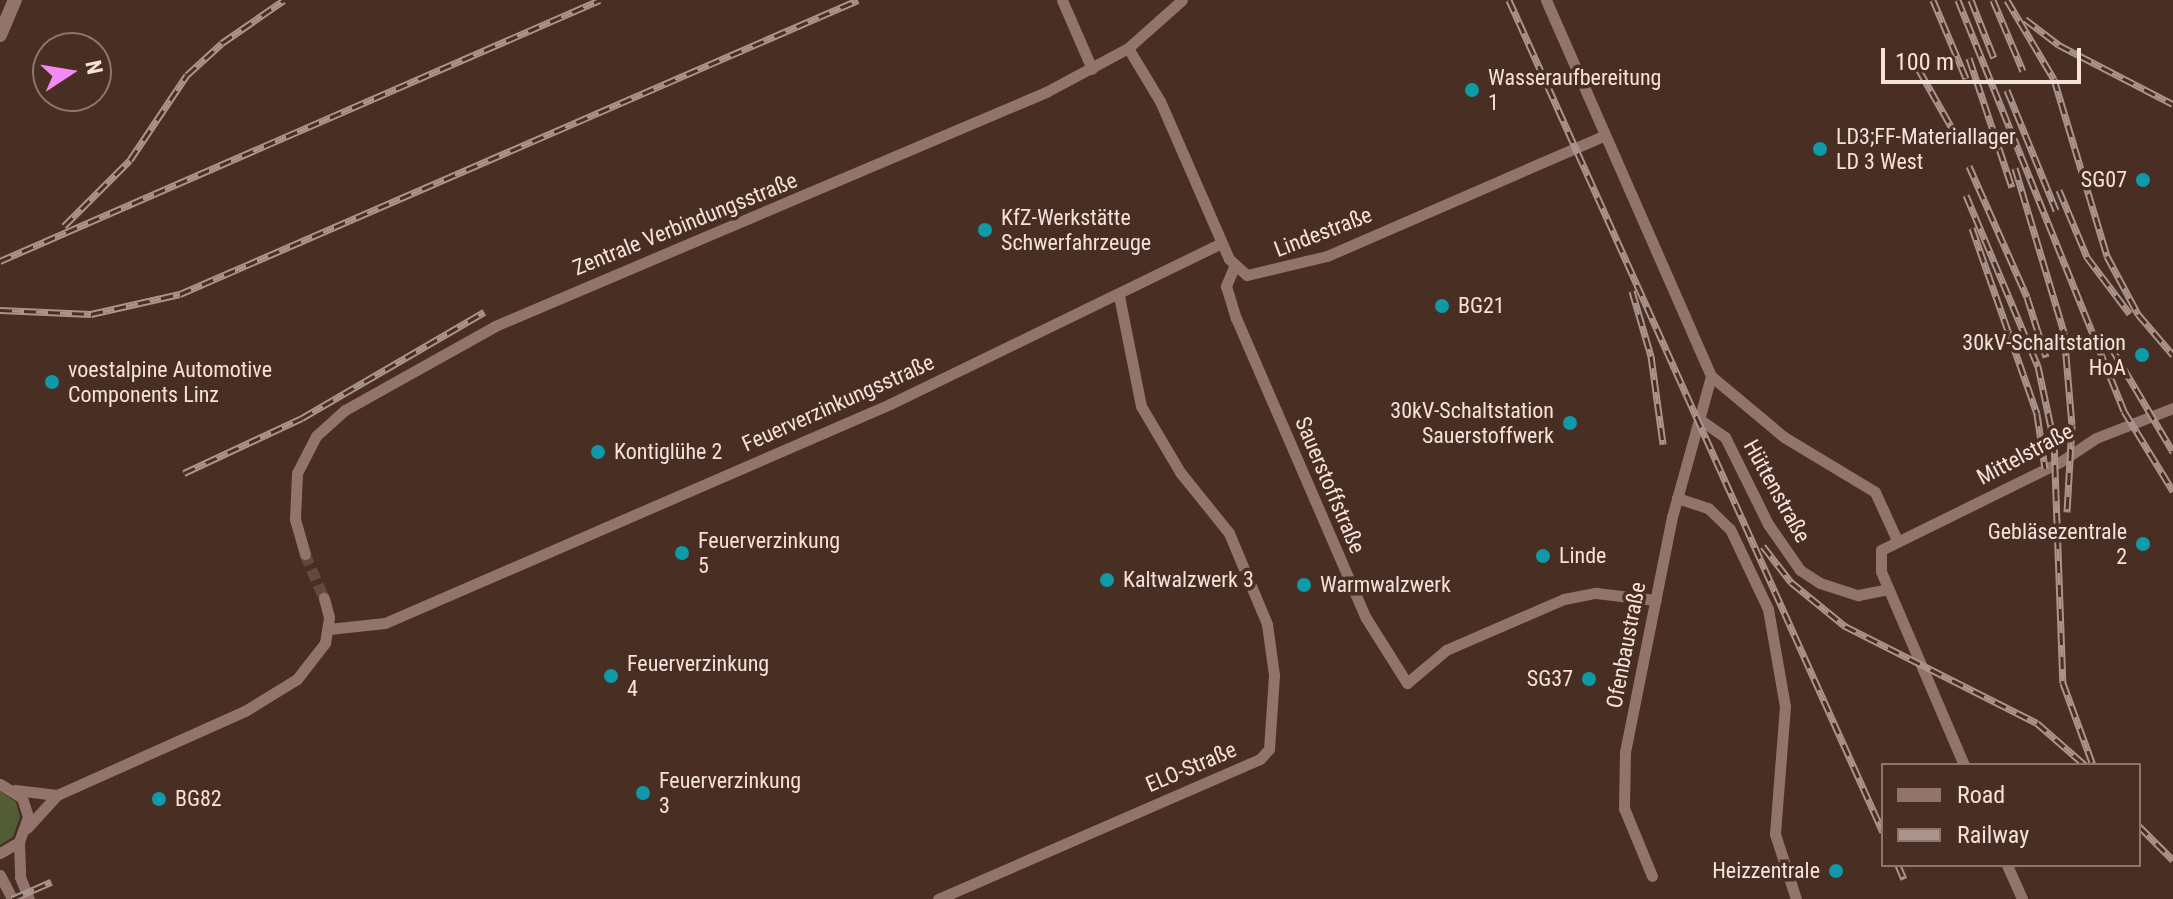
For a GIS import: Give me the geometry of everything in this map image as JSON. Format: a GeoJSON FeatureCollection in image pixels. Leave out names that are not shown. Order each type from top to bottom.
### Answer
{"type":"FeatureCollection","features":[{"type":"Feature","properties":{"kind":"street"},"geometry":{"type":"LineString","coordinates":[[0,35],[15,0]]}},
{"type":"Feature","properties":{"kind":"street"},"geometry":{"type":"LineString","coordinates":[[1062,0],[1092,69]]}},
{"type":"Feature","properties":{"kind":"street","name":"Zentrale Verbindungsstraße"},"geometry":{"type":"LineString","coordinates":[[305,554],[293,497],[301,462],[316,436],[356,403],[495,326],[717,235],[1092,69],[1128,48],[1182,0]]}},
{"type":"Feature","properties":{"kind":"street"},"geometry":{"type":"LineString","coordinates":[[1546,0],[1711,376],[1784,437],[1875,492],[1897,540],[1879,556],[1888,589],[1963,763]]}},
{"type":"Feature","properties":{"kind":"street"},"geometry":{"type":"LineString","coordinates":[[1128,48],[1160,101],[1234,267]]}},
{"type":"Feature","properties":{"kind":"street","name":"Lindestraße"},"geometry":{"type":"LineString","coordinates":[[1234,267],[1251,275],[1300,266],[1605,135]]}},
{"type":"Feature","properties":{"kind":"street","name":"Feuerverzinkungsstraße"},"geometry":{"type":"LineString","coordinates":[[329,629],[385,623],[900,400],[991,352],[1119,296],[1221,243]]}},
{"type":"Feature","properties":{"kind":"street","name":"Sauerstoffstraße"},"geometry":{"type":"LineString","coordinates":[[1234,267],[1226,286],[1236,318],[1366,618],[1407,683],[1446,650],[1564,599],[1596,593],[1656,600]]}},
{"type":"Feature","properties":{"kind":"street","name":"ELO-Straße"},"geometry":{"type":"LineString","coordinates":[[938,899],[1260,759],[1269,749],[1274,675],[1267,624],[1229,533],[1180,472],[1141,406],[1119,296]]}},
{"type":"Feature","properties":{"kind":"street"},"geometry":{"type":"LineString","coordinates":[[1699,419],[1711,376]]}},
{"type":"Feature","properties":{"kind":"street","name":"Mittelstraße"},"geometry":{"type":"LineString","coordinates":[[1897,540],[2045,470],[2096,438],[2173,408]]}},
{"type":"Feature","properties":{"kind":"street","name":"Ofenbaustraße"},"geometry":{"type":"LineString","coordinates":[[1652,876],[1622,800],[1625,752],[1677,498],[1699,419]]}},
{"type":"Feature","properties":{"kind":"street","name":"Hüttenstraße"},"geometry":{"type":"LineString","coordinates":[[1699,419],[1725,437],[1768,524],[1800,570],[1820,583],[1858,595],[1888,589]]}},
{"type":"Feature","properties":{"kind":"street"},"geometry":{"type":"LineString","coordinates":[[1677,498],[1708,508],[1730,529],[1768,609],[1785,706],[1775,834],[1796,899]]}},
{"type":"Feature","properties":{"kind":"street"},"geometry":{"type":"LineString","coordinates":[[0,853],[19,842],[27,828],[57,795],[274,695],[319,658],[329,629],[324,598]]}},
{"type":"Feature","properties":{"kind":"street"},"geometry":{"type":"LineString","coordinates":[[0,784],[15,790],[57,795]]}},
{"type":"Feature","properties":{"kind":"street"},"geometry":{"type":"LineString","coordinates":[[15,790],[26,807],[27,828]]}},
{"type":"Feature","properties":{"kind":"street"},"geometry":{"type":"LineString","coordinates":[[19,842],[20,877],[29,899]]}},
{"type":"Feature","properties":{"kind":"street"},"geometry":{"type":"LineString","coordinates":[[2008,867],[2022,899]]}},
{"type":"Feature","properties":{"kind":"street"},"geometry":{"type":"LineString","coordinates":[[0,875],[12,899]]}},
{"type":"Feature","properties":{"kind":"green space"},"geometry":{"type":"Polygon","coordinates":[[[0,791],[16,802],[20,817],[13,837],[0,845],[0,791]]]}},
{"type":"Feature","properties":{"kind":"tunnel"},"geometry":{"type":"LineString","coordinates":[[305,554],[324,598]]}},
{"type":"Feature","properties":{"kind":"railway"},"geometry":{"type":"LineString","coordinates":[[64,226],[130,160],[187,75],[222,43],[284,0]]}},
{"type":"Feature","properties":{"kind":"railway"},"geometry":{"type":"LineString","coordinates":[[0,261],[600,0]]}},
{"type":"Feature","properties":{"kind":"railway"},"geometry":{"type":"LineString","coordinates":[[0,310],[91,314],[180,294],[858,0]]}},
{"type":"Feature","properties":{"kind":"railway"},"geometry":{"type":"LineString","coordinates":[[1509,0],[1881,828]]}},
{"type":"Feature","properties":{"kind":"railway"},"geometry":{"type":"LineString","coordinates":[[1933,0],[1966,78]]}},
{"type":"Feature","properties":{"kind":"railway"},"geometry":{"type":"LineString","coordinates":[[1958,0],[2124,411],[2173,491]]}},
{"type":"Feature","properties":{"kind":"railway"},"geometry":{"type":"LineString","coordinates":[[1971,0],[1994,58]]}},
{"type":"Feature","properties":{"kind":"railway"},"geometry":{"type":"LineString","coordinates":[[1993,0],[2023,71]]}},
{"type":"Feature","properties":{"kind":"railway"},"geometry":{"type":"LineString","coordinates":[[2007,0],[2054,79],[2107,256],[2138,314],[2173,355]]}},
{"type":"Feature","properties":{"kind":"railway"},"geometry":{"type":"LineString","coordinates":[[2025,19],[2059,45],[2173,104]]}},
{"type":"Feature","properties":{"kind":"railway"},"geometry":{"type":"LineString","coordinates":[[1969,58],[2012,187]]}},
{"type":"Feature","properties":{"kind":"railway"},"geometry":{"type":"LineString","coordinates":[[1919,70],[1952,128]]}},
{"type":"Feature","properties":{"kind":"railway"},"geometry":{"type":"LineString","coordinates":[[2007,90],[2056,210]]}},
{"type":"Feature","properties":{"kind":"railway"},"geometry":{"type":"LineString","coordinates":[[1969,166],[2027,297],[2046,357]]}},
{"type":"Feature","properties":{"kind":"railway"},"geometry":{"type":"LineString","coordinates":[[2015,168],[2064,332],[2072,425],[2067,512]]}},
{"type":"Feature","properties":{"kind":"railway"},"geometry":{"type":"LineString","coordinates":[[2059,190],[2087,257],[2130,314]]}},
{"type":"Feature","properties":{"kind":"railway"},"geometry":{"type":"LineString","coordinates":[[1966,195],[2038,366],[2054,441],[2063,683],[2092,763]]}},
{"type":"Feature","properties":{"kind":"railway"},"geometry":{"type":"LineString","coordinates":[[1972,228],[2037,414],[2045,468]]}},
{"type":"Feature","properties":{"kind":"railway"},"geometry":{"type":"LineString","coordinates":[[1632,291],[1651,356],[1663,444]]}},
{"type":"Feature","properties":{"kind":"railway"},"geometry":{"type":"LineString","coordinates":[[184,473],[302,418],[484,312]]}},
{"type":"Feature","properties":{"kind":"railway"},"geometry":{"type":"LineString","coordinates":[[2111,347],[2173,452]]}},
{"type":"Feature","properties":{"kind":"railway"},"geometry":{"type":"LineString","coordinates":[[1763,546],[1791,582],[1845,626],[2037,723],[2083,763]]}},
{"type":"Feature","properties":{"kind":"railway"},"geometry":{"type":"LineString","coordinates":[[2141,828],[2173,860]]}},
{"type":"Feature","properties":{"kind":"railway"},"geometry":{"type":"LineString","coordinates":[[1899,867],[1904,879]]}},
{"type":"Feature","properties":{"kind":"railway"},"geometry":{"type":"LineString","coordinates":[[12,899],[51,882]]}},
{"type":"Feature","properties":{"kind":"place","name":"Wasseraufbereitung 1"},"geometry":{"type":"Point","coordinates":[1472,90]}},
{"type":"Feature","properties":{"kind":"place","name":"LD3;FF-Materiallager LD 3 West"},"geometry":{"type":"Point","coordinates":[1820,149]}},
{"type":"Feature","properties":{"kind":"place","name":"SG07"},"geometry":{"type":"Point","coordinates":[2143,180]}},
{"type":"Feature","properties":{"kind":"place","name":"KfZ-Werkstätte Schwerfahrzeuge"},"geometry":{"type":"Point","coordinates":[985,230]}},
{"type":"Feature","properties":{"kind":"place","name":"BG21"},"geometry":{"type":"Point","coordinates":[1442,306]}},
{"type":"Feature","properties":{"kind":"place","name":"30kV-Schaltstation HoA"},"geometry":{"type":"Point","coordinates":[2142,355]}},
{"type":"Feature","properties":{"kind":"place","name":"voestalpine Automotive Components Linz"},"geometry":{"type":"Point","coordinates":[52,382]}},
{"type":"Feature","properties":{"kind":"place","name":"30kV-Schaltstation Sauerstoffwerk"},"geometry":{"type":"Point","coordinates":[1570,423]}},
{"type":"Feature","properties":{"kind":"place","name":"Kontiglühe 2"},"geometry":{"type":"Point","coordinates":[598,452]}},
{"type":"Feature","properties":{"kind":"place","name":"Gebläsezentrale 2"},"geometry":{"type":"Point","coordinates":[2143,544]}},
{"type":"Feature","properties":{"kind":"place","name":"Feuerverzinkung 5"},"geometry":{"type":"Point","coordinates":[682,553]}},
{"type":"Feature","properties":{"kind":"place","name":"Linde"},"geometry":{"type":"Point","coordinates":[1543,556]}},
{"type":"Feature","properties":{"kind":"place","name":"Kaltwalzwerk 3"},"geometry":{"type":"Point","coordinates":[1107,580]}},
{"type":"Feature","properties":{"kind":"place","name":"Warmwalzwerk"},"geometry":{"type":"Point","coordinates":[1304,585]}},
{"type":"Feature","properties":{"kind":"place","name":"Feuerverzinkung 4"},"geometry":{"type":"Point","coordinates":[611,676]}},
{"type":"Feature","properties":{"kind":"place","name":"SG37"},"geometry":{"type":"Point","coordinates":[1589,679]}},
{"type":"Feature","properties":{"kind":"place","name":"Feuerverzinkung 3"},"geometry":{"type":"Point","coordinates":[643,793]}},
{"type":"Feature","properties":{"kind":"place","name":"BG82"},"geometry":{"type":"Point","coordinates":[159,799]}},
{"type":"Feature","properties":{"kind":"place","name":"Heizzentrale"},"geometry":{"type":"Point","coordinates":[1836,871]}}]}
